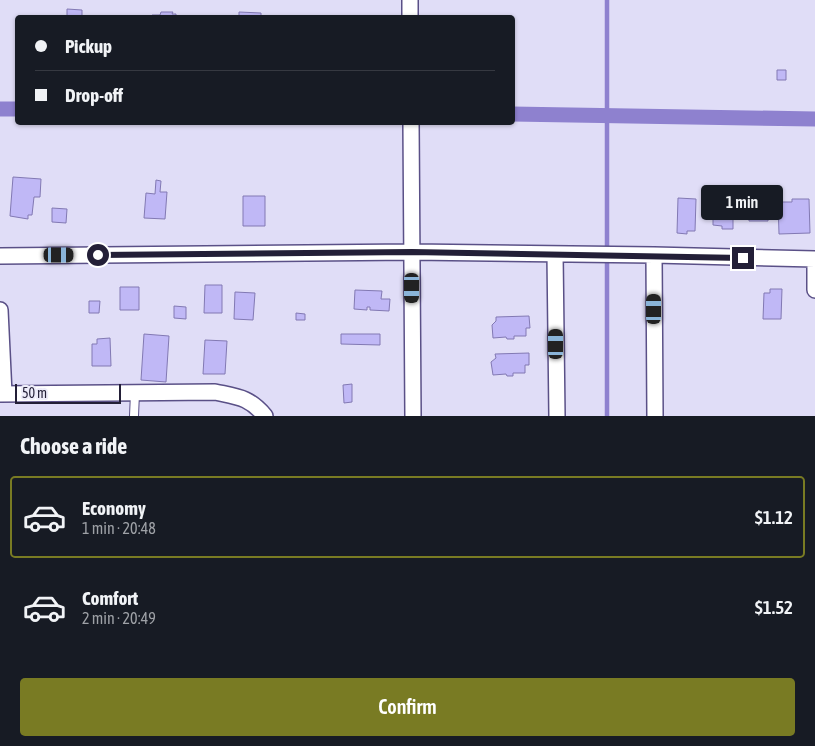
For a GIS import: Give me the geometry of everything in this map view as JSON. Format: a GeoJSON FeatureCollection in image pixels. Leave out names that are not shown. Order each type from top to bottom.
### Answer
{"type":"FeatureCollection","features":[{"type":"Feature","properties":{"kind":"street"},"geometry":{"type":"LineString","coordinates":[[410,0],[410,15]]}},
{"type":"Feature","properties":{"kind":"street"},"geometry":{"type":"LineString","coordinates":[[411,125],[413,416]]}},
{"type":"Feature","properties":{"kind":"street"},"geometry":{"type":"LineString","coordinates":[[0,256],[412,252],[815,259],[815,290]]}},
{"type":"Feature","properties":{"kind":"street"},"geometry":{"type":"LineString","coordinates":[[555,254],[557,416]]}},
{"type":"Feature","properties":{"kind":"street"},"geometry":{"type":"LineString","coordinates":[[654,255],[655,416]]}},
{"type":"Feature","properties":{"kind":"street"},"geometry":{"type":"LineString","coordinates":[[0,310],[2,394],[215,392],[243,398],[258,408],[265,416]]}},
{"type":"Feature","properties":{"kind":"lane"},"geometry":{"type":"LineString","coordinates":[[134,416],[135,393]]}},
{"type":"Feature","properties":{"kind":"building"},"geometry":{"type":"Polygon","coordinates":[[[67,9],[82,10],[82,15],[67,15],[67,9]]]}},
{"type":"Feature","properties":{"kind":"building"},"geometry":{"type":"Polygon","coordinates":[[[161,12],[173,12],[172,14],[176,14],[176,15],[160,15],[161,12]]]}},
{"type":"Feature","properties":{"kind":"building"},"geometry":{"type":"Polygon","coordinates":[[[239,12],[261,13],[261,15],[239,15],[239,12]]]}},
{"type":"Feature","properties":{"kind":"building"},"geometry":{"type":"Polygon","coordinates":[[[777,70],[786,70],[786,80],[777,80],[777,70]]]}},
{"type":"Feature","properties":{"kind":"building"},"geometry":{"type":"Polygon","coordinates":[[[13,177],[41,179],[40,197],[34,197],[32,215],[28,215],[28,219],[10,216],[13,177]]]}},
{"type":"Feature","properties":{"kind":"building"},"geometry":{"type":"Polygon","coordinates":[[[156,180],[161,181],[160,192],[167,192],[165,219],[144,218],[146,193],[155,194],[156,180]]]}},
{"type":"Feature","properties":{"kind":"building"},"geometry":{"type":"Polygon","coordinates":[[[749,191],[768,191],[768,221],[749,221],[749,191]]]}},
{"type":"Feature","properties":{"kind":"building"},"geometry":{"type":"Polygon","coordinates":[[[243,196],[265,196],[265,226],[243,226],[243,196]]]}},
{"type":"Feature","properties":{"kind":"building"},"geometry":{"type":"Polygon","coordinates":[[[678,198],[696,199],[695,231],[687,231],[687,234],[677,233],[678,198]]]}},
{"type":"Feature","properties":{"kind":"building"},"geometry":{"type":"Polygon","coordinates":[[[792,199],[809,199],[810,233],[779,234],[778,202],[792,202],[792,199]]]}},
{"type":"Feature","properties":{"kind":"building"},"geometry":{"type":"Polygon","coordinates":[[[713,200],[733,200],[733,229],[722,229],[722,226],[713,225],[713,200]]]}},
{"type":"Feature","properties":{"kind":"building"},"geometry":{"type":"Polygon","coordinates":[[[52,208],[67,209],[66,223],[52,222],[52,208]]]}},
{"type":"Feature","properties":{"kind":"building"},"geometry":{"type":"Polygon","coordinates":[[[205,285],[222,285],[222,313],[204,313],[205,285]]]}},
{"type":"Feature","properties":{"kind":"building"},"geometry":{"type":"Polygon","coordinates":[[[120,287],[139,287],[139,310],[120,310],[120,287]]]}},
{"type":"Feature","properties":{"kind":"building"},"geometry":{"type":"Polygon","coordinates":[[[770,289],[782,289],[781,319],[763,319],[764,293],[770,293],[770,289]]]}},
{"type":"Feature","properties":{"kind":"building"},"geometry":{"type":"Polygon","coordinates":[[[355,290],[382,291],[381,299],[390,299],[389,311],[370,310],[370,307],[367,307],[367,310],[354,309],[355,290]]]}},
{"type":"Feature","properties":{"kind":"building"},"geometry":{"type":"Polygon","coordinates":[[[235,292],[255,293],[253,320],[234,319],[235,292]]]}},
{"type":"Feature","properties":{"kind":"building"},"geometry":{"type":"Polygon","coordinates":[[[89,301],[100,301],[99,313],[89,313],[89,301]]]}},
{"type":"Feature","properties":{"kind":"building"},"geometry":{"type":"Polygon","coordinates":[[[174,306],[186,307],[186,319],[174,318],[174,306]]]}},
{"type":"Feature","properties":{"kind":"building"},"geometry":{"type":"Polygon","coordinates":[[[296,313],[305,314],[305,320],[296,320],[296,313]]]}},
{"type":"Feature","properties":{"kind":"building"},"geometry":{"type":"Polygon","coordinates":[[[529,316],[530,328],[526,328],[526,336],[514,336],[514,339],[507,339],[506,337],[493,338],[492,325],[496,321],[496,317],[529,316]]]}},
{"type":"Feature","properties":{"kind":"building"},"geometry":{"type":"Polygon","coordinates":[[[144,334],[169,336],[166,382],[141,380],[144,334]]]}},
{"type":"Feature","properties":{"kind":"building"},"geometry":{"type":"Polygon","coordinates":[[[341,334],[380,334],[380,345],[341,344],[341,334]]]}},
{"type":"Feature","properties":{"kind":"building"},"geometry":{"type":"Polygon","coordinates":[[[110,338],[111,366],[92,366],[92,344],[97,344],[97,339],[110,338]]]}},
{"type":"Feature","properties":{"kind":"building"},"geometry":{"type":"Polygon","coordinates":[[[205,340],[227,341],[225,374],[203,374],[205,340]]]}},
{"type":"Feature","properties":{"kind":"building"},"geometry":{"type":"Polygon","coordinates":[[[529,353],[529,365],[525,365],[525,373],[513,373],[513,376],[507,376],[506,374],[493,375],[491,362],[496,358],[495,354],[529,353]]]}},
{"type":"Feature","properties":{"kind":"building"},"geometry":{"type":"Polygon","coordinates":[[[352,384],[352,402],[344,403],[343,385],[352,384]]]}},
{"type":"Feature","properties":{"kind":"waterway"},"geometry":{"type":"LineString","coordinates":[[607,0],[607,416]]}},
{"type":"Feature","properties":{"kind":"waterway"},"geometry":{"type":"LineString","coordinates":[[0,109],[15,109]]}},
{"type":"Feature","properties":{"kind":"waterway"},"geometry":{"type":"LineString","coordinates":[[515,114],[815,119]]}},
{"type":"Feature","properties":{"kind":"route"},"geometry":{"type":"LineString","coordinates":[[98,255],[412,252],[743,258]]}}]}
